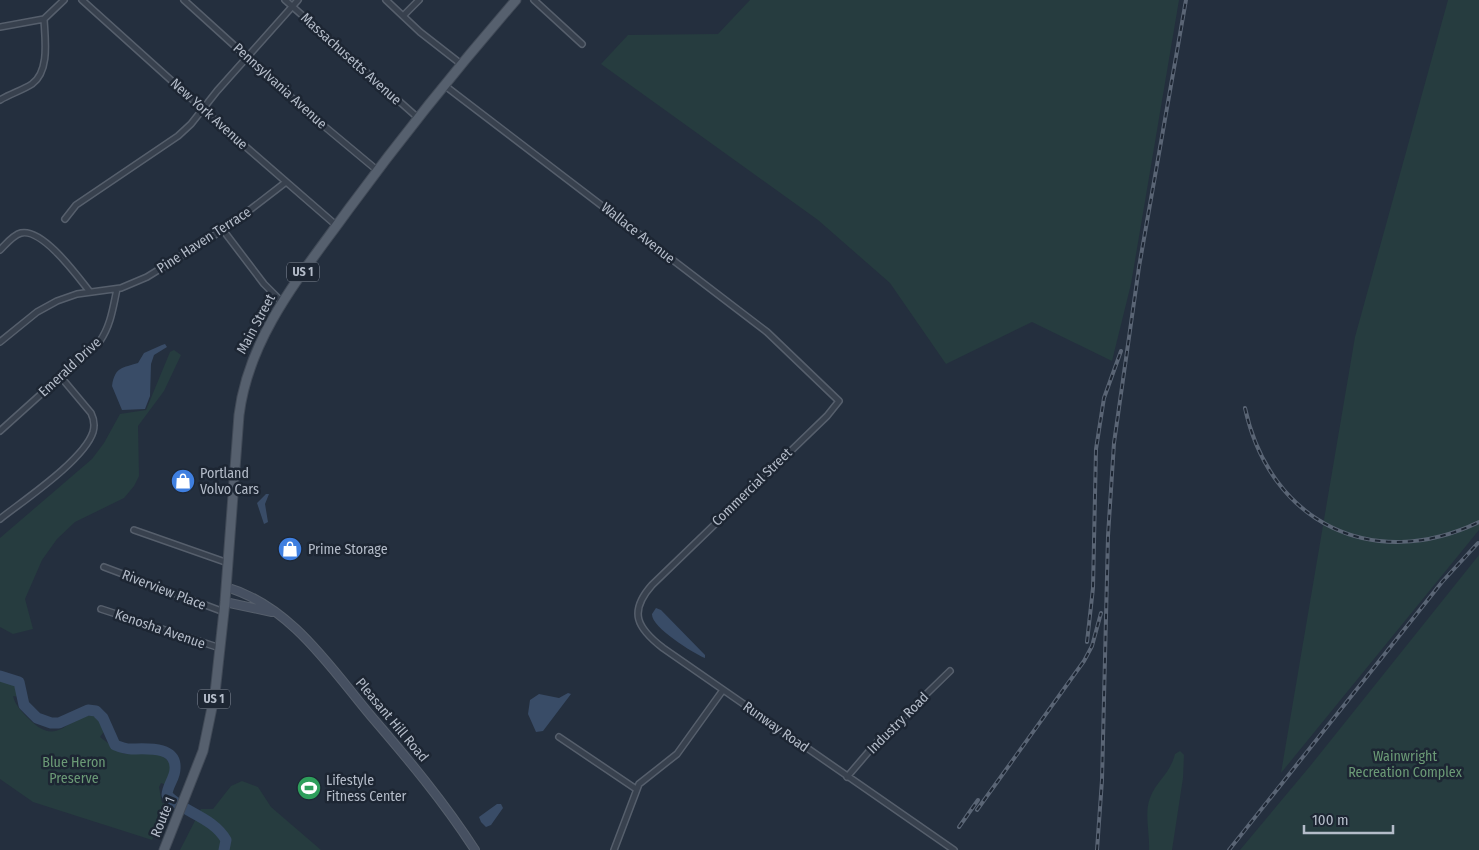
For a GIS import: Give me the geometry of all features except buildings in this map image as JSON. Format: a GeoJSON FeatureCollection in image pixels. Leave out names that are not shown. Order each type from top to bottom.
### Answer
{"type":"FeatureCollection","features":[{"type":"Feature","properties":{"kind":"main road","name":"Main Street"},"geometry":{"type":"LineString","coordinates":[[188,794],[206,738],[215,693],[225,602],[243,391],[257,348],[282,302],[417,117],[516,0]]}},
{"type":"Feature","properties":{"kind":"main road","name":"Route 1"},"geometry":{"type":"LineString","coordinates":[[164,850],[188,794]]}},
{"type":"Feature","properties":{"kind":"street"},"geometry":{"type":"LineString","coordinates":[[0,27],[44,19],[64,0]]}},
{"type":"Feature","properties":{"kind":"street","name":"New York Avenue"},"geometry":{"type":"LineString","coordinates":[[82,0],[337,226]]}},
{"type":"Feature","properties":{"kind":"street","name":"Pennsylvania Avenue"},"geometry":{"type":"LineString","coordinates":[[184,0],[378,170]]}},
{"type":"Feature","properties":{"kind":"street","name":"Massachusetts Avenue"},"geometry":{"type":"LineString","coordinates":[[285,0],[417,117]]}},
{"type":"Feature","properties":{"kind":"street"},"geometry":{"type":"LineString","coordinates":[[64,219],[76,205],[178,136],[191,124],[298,0]]}},
{"type":"Feature","properties":{"kind":"street"},"geometry":{"type":"LineString","coordinates":[[386,0],[461,64]]}},
{"type":"Feature","properties":{"kind":"street"},"geometry":{"type":"LineString","coordinates":[[403,16],[419,0]]}},
{"type":"Feature","properties":{"kind":"street"},"geometry":{"type":"LineString","coordinates":[[534,0],[582,44]]}},
{"type":"Feature","properties":{"kind":"street"},"geometry":{"type":"LineString","coordinates":[[0,100],[32,84],[40,75],[44,62],[44,19]]}},
{"type":"Feature","properties":{"kind":"street","name":"Wallace Avenue"},"geometry":{"type":"LineString","coordinates":[[444,84],[767,332],[827,388]]}},
{"type":"Feature","properties":{"kind":"street","name":"Pine Haven Terrace"},"geometry":{"type":"LineString","coordinates":[[0,342],[46,305],[67,297],[117,289],[147,277],[222,230],[286,182]]}},
{"type":"Feature","properties":{"kind":"street"},"geometry":{"type":"LineString","coordinates":[[222,230],[264,284],[282,302]]}},
{"type":"Feature","properties":{"kind":"street"},"geometry":{"type":"LineString","coordinates":[[0,250],[18,235],[25,233],[33,235],[58,253],[90,292]]}},
{"type":"Feature","properties":{"kind":"street","name":"Emerald Drive"},"geometry":{"type":"LineString","coordinates":[[0,431],[106,333],[113,313],[117,289]]}},
{"type":"Feature","properties":{"kind":"street"},"geometry":{"type":"LineString","coordinates":[[0,519],[71,462],[83,449],[93,433],[94,419],[91,413],[60,376]]}},
{"type":"Feature","properties":{"kind":"street","name":"Commercial Street"},"geometry":{"type":"LineString","coordinates":[[652,585],[827,416],[839,401],[827,388]]}},
{"type":"Feature","properties":{"kind":"street"},"geometry":{"type":"LineString","coordinates":[[134,530],[228,563]]}},
{"type":"Feature","properties":{"kind":"street","name":"Riverview Place"},"geometry":{"type":"LineString","coordinates":[[104,567],[224,612]]}},
{"type":"Feature","properties":{"kind":"street","name":"Runway Road"},"geometry":{"type":"LineString","coordinates":[[652,585],[638,606],[638,618],[643,630],[663,648],[954,850]]}},
{"type":"Feature","properties":{"kind":"street","name":"Pleasant Hill Road"},"geometry":{"type":"LineString","coordinates":[[226,587],[254,597],[280,615],[304,637],[399,748],[442,802],[475,850]]}},
{"type":"Feature","properties":{"kind":"street","name":"Pleasant Hill Road"},"geometry":{"type":"LineString","coordinates":[[225,602],[264,609],[280,615]]}},
{"type":"Feature","properties":{"kind":"street","name":"Kenosha Avenue"},"geometry":{"type":"LineString","coordinates":[[101,609],[220,648]]}},
{"type":"Feature","properties":{"kind":"street","name":"Industry Road"},"geometry":{"type":"LineString","coordinates":[[847,777],[876,743],[950,671]]}},
{"type":"Feature","properties":{"kind":"street"},"geometry":{"type":"LineString","coordinates":[[614,850],[636,789],[642,781],[677,754],[723,690]]}},
{"type":"Feature","properties":{"kind":"street"},"geometry":{"type":"LineString","coordinates":[[560,738],[636,789]]}},
{"type":"Feature","properties":{"kind":"green space"},"geometry":{"type":"Polygon","coordinates":[[[750,0],[1179,0],[1131,284],[1112,361],[1032,322],[946,364],[890,283],[818,220],[601,64],[628,35],[718,34],[750,0]]]}},
{"type":"Feature","properties":{"kind":"green space"},"geometry":{"type":"Polygon","coordinates":[[[1448,0],[1479,0],[1479,530],[1281,773],[1355,337],[1448,0]]]}},
{"type":"Feature","properties":{"kind":"green space"},"geometry":{"type":"Polygon","coordinates":[[[174,350],[181,355],[164,391],[138,426],[139,476],[134,486],[124,498],[75,522],[57,539],[42,560],[25,599],[33,629],[13,634],[0,627],[0,538],[92,459],[104,443],[120,414],[146,410],[170,352],[174,350]]]}},
{"type":"Feature","properties":{"kind":"green space","name":"Wainwright Recreation Complex"},"geometry":{"type":"Polygon","coordinates":[[[1479,555],[1479,850],[1240,850],[1311,765],[1479,555]]]}},
{"type":"Feature","properties":{"kind":"green space","name":"Blue Heron Preserve"},"geometry":{"type":"Polygon","coordinates":[[[0,680],[8,681],[18,688],[19,697],[13,696],[19,708],[28,718],[47,731],[55,731],[85,716],[96,715],[105,730],[100,737],[120,752],[127,754],[147,750],[157,753],[169,762],[173,771],[170,775],[170,783],[167,785],[161,783],[159,787],[162,803],[167,804],[152,840],[33,802],[0,779],[0,680]]]}},
{"type":"Feature","properties":{"kind":"green space"},"geometry":{"type":"Polygon","coordinates":[[[1180,751],[1184,755],[1183,778],[1172,850],[1149,850],[1148,804],[1156,786],[1170,767],[1175,754],[1180,751]]]}},
{"type":"Feature","properties":{"kind":"green space"},"geometry":{"type":"Polygon","coordinates":[[[242,781],[258,787],[271,807],[321,850],[180,850],[201,809],[213,809],[231,786],[242,781]]]}},
{"type":"Feature","properties":{"kind":"water"},"geometry":{"type":"Polygon","coordinates":[[[165,344],[167,347],[154,355],[151,364],[150,396],[145,409],[122,410],[112,386],[115,375],[120,369],[138,363],[144,353],[165,344]]]}},
{"type":"Feature","properties":{"kind":"water"},"geometry":{"type":"Polygon","coordinates":[[[266,494],[269,494],[265,504],[268,522],[264,524],[257,503],[266,494]]]}},
{"type":"Feature","properties":{"kind":"water"},"geometry":{"type":"Polygon","coordinates":[[[656,608],[661,610],[705,655],[705,658],[683,645],[658,626],[652,614],[656,608]]]}},
{"type":"Feature","properties":{"kind":"water"},"geometry":{"type":"Polygon","coordinates":[[[568,693],[571,694],[543,731],[536,732],[528,714],[530,700],[539,694],[559,698],[568,693]]]}},
{"type":"Feature","properties":{"kind":"water"},"geometry":{"type":"Polygon","coordinates":[[[497,804],[501,804],[503,808],[491,825],[486,827],[479,817],[497,804]]]}},
{"type":"Feature","properties":{"kind":"waterway"},"geometry":{"type":"LineString","coordinates":[[0,676],[19,682],[24,705],[37,718],[51,723],[59,723],[88,710],[96,711],[103,718],[115,745],[129,749],[159,750],[171,756],[175,769],[167,795],[214,826],[226,840],[224,850]]}},
{"type":"Feature","properties":{"kind":"railway"},"geometry":{"type":"LineString","coordinates":[[1097,850],[1102,780],[1108,536],[1114,443],[1139,267],[1186,0]]}},
{"type":"Feature","properties":{"kind":"railway"},"geometry":{"type":"LineString","coordinates":[[1087,642],[1093,588],[1096,449],[1104,398],[1121,351]]}},
{"type":"Feature","properties":{"kind":"railway"},"geometry":{"type":"LineString","coordinates":[[1245,408],[1258,448],[1277,481],[1302,508],[1332,527],[1365,539],[1401,542],[1440,536],[1479,522]]}},
{"type":"Feature","properties":{"kind":"railway"},"geometry":{"type":"LineString","coordinates":[[1229,850],[1442,582],[1478,543]]}},
{"type":"Feature","properties":{"kind":"railway"},"geometry":{"type":"LineString","coordinates":[[977,810],[1084,661],[1092,646],[1101,613]]}},
{"type":"Feature","properties":{"kind":"railway"},"geometry":{"type":"LineString","coordinates":[[959,827],[978,800]]}},
{"type":"Feature","properties":{"kind":"place","name":"Portland Volvo Cars"},"geometry":{"type":"Point","coordinates":[183,481]}},
{"type":"Feature","properties":{"kind":"place","name":"Prime Storage"},"geometry":{"type":"Point","coordinates":[290,549]}},
{"type":"Feature","properties":{"kind":"place","name":"Lifestyle Fitness Center"},"geometry":{"type":"Point","coordinates":[309,788]}}]}
